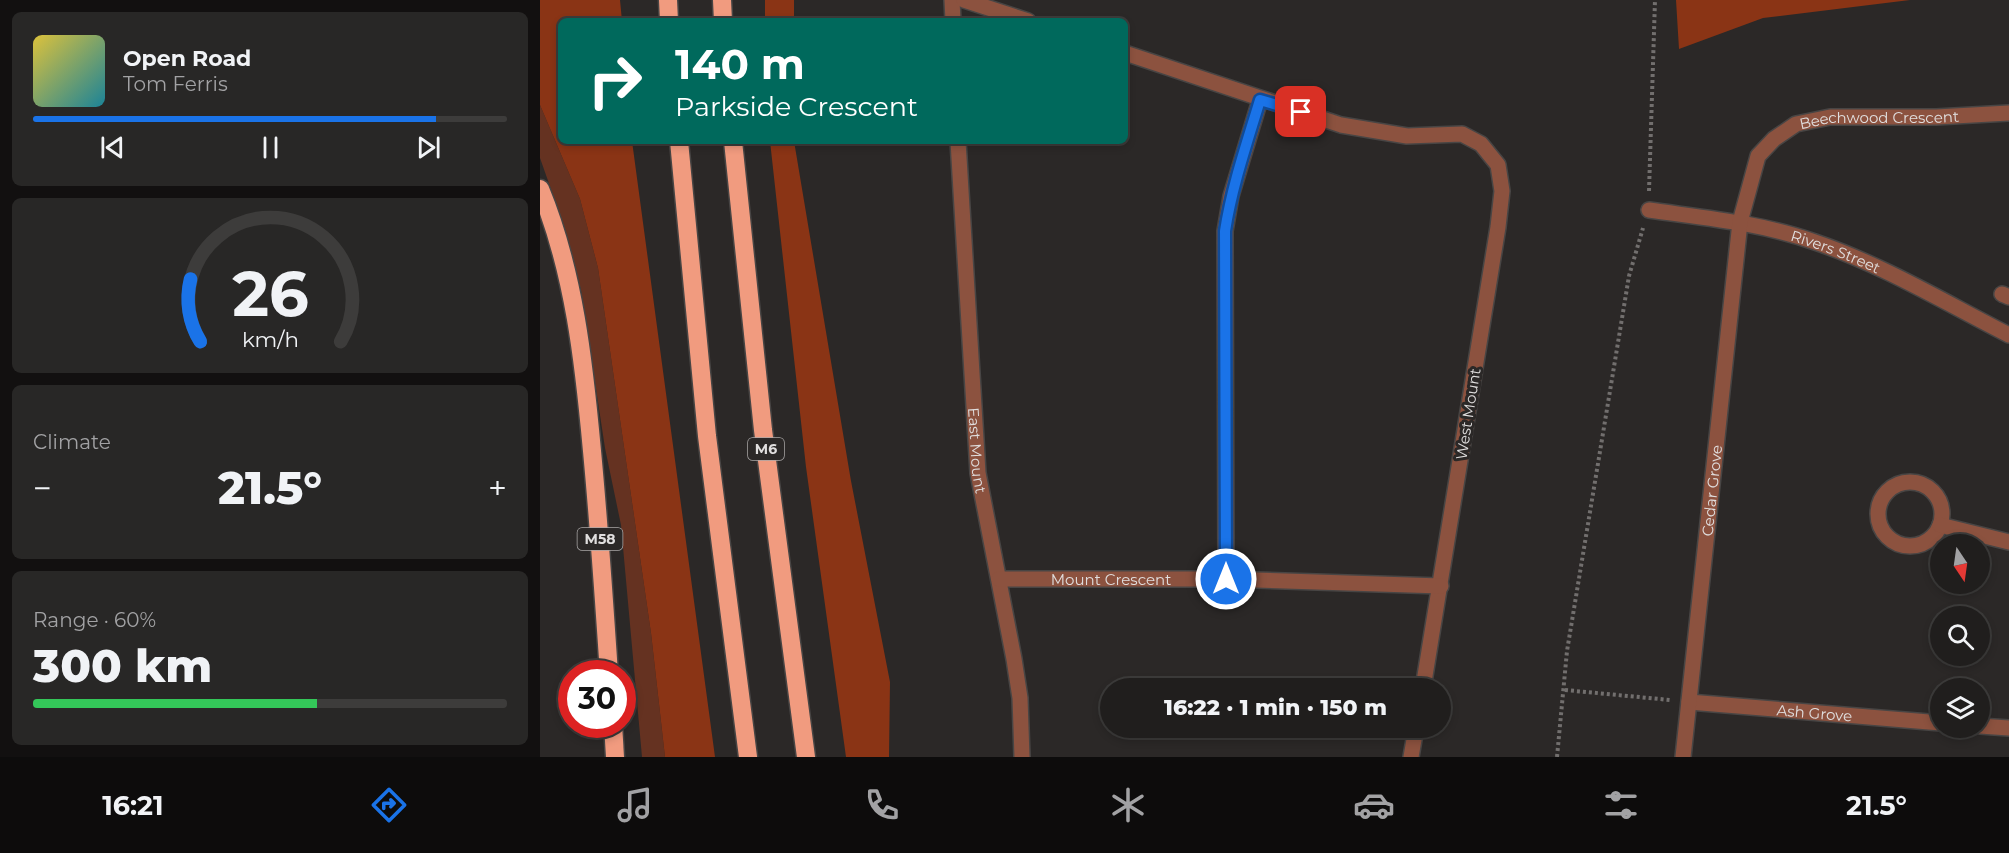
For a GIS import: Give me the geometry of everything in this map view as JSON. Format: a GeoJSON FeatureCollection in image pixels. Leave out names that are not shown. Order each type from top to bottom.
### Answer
{"type":"FeatureCollection","features":[{"type":"Feature","properties":{"kind":"highway"},"geometry":{"type":"LineString","coordinates":[[668,0],[669,18]]}},
{"type":"Feature","properties":{"kind":"highway"},"geometry":{"type":"LineString","coordinates":[[722,0],[723,18]]}},
{"type":"Feature","properties":{"kind":"highway"},"geometry":{"type":"LineString","coordinates":[[679,144],[707,436],[748,757]]}},
{"type":"Feature","properties":{"kind":"highway","name":"M6"},"geometry":{"type":"LineString","coordinates":[[733,144],[763,430],[806,757]]}},
{"type":"Feature","properties":{"kind":"highway","name":"M58"},"geometry":{"type":"LineString","coordinates":[[540,189],[564,260],[577,324],[589,416],[608,660]]}},
{"type":"Feature","properties":{"kind":"highway"},"geometry":{"type":"LineString","coordinates":[[614,738],[615,757]]}},
{"type":"Feature","properties":{"kind":"street"},"geometry":{"type":"LineString","coordinates":[[952,0],[953,18]]}},
{"type":"Feature","properties":{"kind":"street"},"geometry":{"type":"LineString","coordinates":[[964,0],[1019,18]]}},
{"type":"Feature","properties":{"kind":"street"},"geometry":{"type":"LineString","coordinates":[[1128,54],[1260,100],[1230,196],[1225,231],[1226,579]]}},
{"type":"Feature","properties":{"kind":"street","name":"West Mount"},"geometry":{"type":"LineString","coordinates":[[1260,100],[1341,125],[1407,136],[1462,134],[1481,144],[1498,165],[1502,191],[1425,678]]}},
{"type":"Feature","properties":{"kind":"street","name":"Beechwood Crescent"},"geometry":{"type":"LineString","coordinates":[[1740,222],[1758,156],[1774,139],[1796,124],[1830,117],[1936,117],[2009,113]]}},
{"type":"Feature","properties":{"kind":"street","name":"East Mount"},"geometry":{"type":"LineString","coordinates":[[958,144],[978,473],[1020,698],[1022,757]]}},
{"type":"Feature","properties":{"kind":"street","name":"Rivers Street"},"geometry":{"type":"LineString","coordinates":[[1649,210],[1740,222],[1814,241],[1856,257],[2009,335]]}},
{"type":"Feature","properties":{"kind":"street","name":"Cedar Grove"},"geometry":{"type":"LineString","coordinates":[[1683,757],[1740,222]]}},
{"type":"Feature","properties":{"kind":"street"},"geometry":{"type":"LineString","coordinates":[[1905,482],[1927,486],[1940,503],[1940,525],[1927,541],[1918,545],[1899,544],[1883,532],[1879,523],[1880,501],[1886,492],[1905,482]]}},
{"type":"Feature","properties":{"kind":"street"},"geometry":{"type":"LineString","coordinates":[[1940,525],[2009,542]]}},
{"type":"Feature","properties":{"kind":"street","name":"Mount Crescent"},"geometry":{"type":"LineString","coordinates":[[999,579],[1226,579],[1441,585]]}},
{"type":"Feature","properties":{"kind":"street","name":"Ash Grove"},"geometry":{"type":"LineString","coordinates":[[1689,702],[1930,722]]}},
{"type":"Feature","properties":{"kind":"street"},"geometry":{"type":"LineString","coordinates":[[1990,727],[2009,728]]}},
{"type":"Feature","properties":{"kind":"street"},"geometry":{"type":"LineString","coordinates":[[1411,757],[1414,738]]}},
{"type":"Feature","properties":{"kind":"path"},"geometry":{"type":"LineString","coordinates":[[1557,757],[1567,651],[1629,276],[1649,210],[1655,0]]}},
{"type":"Feature","properties":{"kind":"path"},"geometry":{"type":"LineString","coordinates":[[1565,690],[1689,702]]}},
{"type":"Feature","properties":{"kind":"shaded area"},"geometry":{"type":"Polygon","coordinates":[[[540,0],[620,0],[622,18],[558,18],[558,144],[632,144],[715,757],[665,757],[651,633],[598,268],[580,199],[540,105],[540,0]]]}},
{"type":"Feature","properties":{"kind":"shaded area"},"geometry":{"type":"Polygon","coordinates":[[[765,0],[794,0],[794,18],[765,18],[765,0]]]}},
{"type":"Feature","properties":{"kind":"shaded area"},"geometry":{"type":"Polygon","coordinates":[[[1676,0],[1910,0],[1763,18],[1679,49],[1676,0]]]}},
{"type":"Feature","properties":{"kind":"shaded area"},"geometry":{"type":"Polygon","coordinates":[[[540,105],[580,199],[598,268],[651,633],[665,757],[642,757],[636,691],[636,660],[633,660],[621,525],[605,448],[581,290],[565,229],[540,158],[540,105]]]}},
{"type":"Feature","properties":{"kind":"shaded area"},"geometry":{"type":"Polygon","coordinates":[[[770,144],[795,144],[851,481],[890,682],[889,757],[846,757],[806,467],[770,144]]]}},
{"type":"Feature","properties":{"kind":"route"},"geometry":{"type":"LineString","coordinates":[[1226,579],[1225,231],[1230,196],[1260,100],[1301,112]]}}]}
